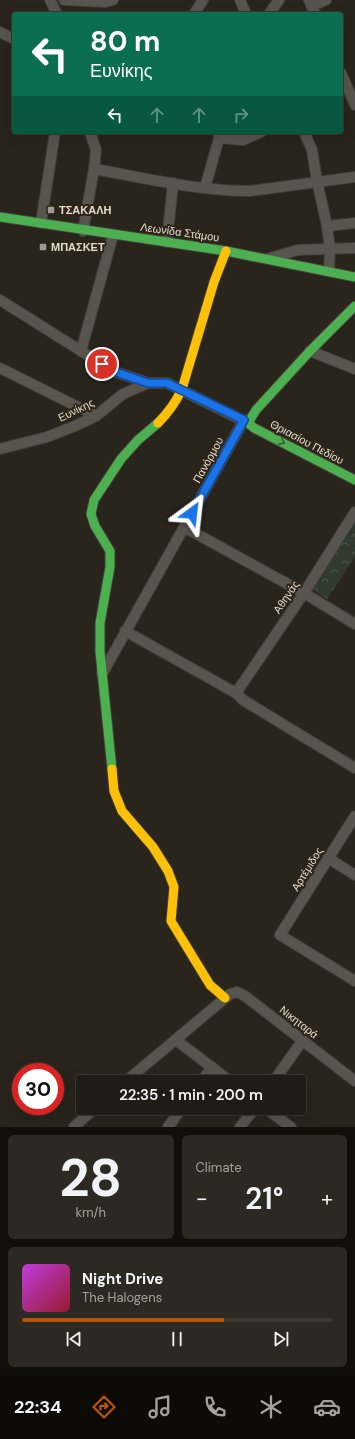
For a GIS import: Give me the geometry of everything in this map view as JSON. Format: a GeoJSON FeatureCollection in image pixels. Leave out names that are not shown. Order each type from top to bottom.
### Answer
{"type":"FeatureCollection","features":[{"type":"Feature","properties":{"kind":"street"},"geometry":{"type":"LineString","coordinates":[[50,0],[56,12]]}},
{"type":"Feature","properties":{"kind":"street"},"geometry":{"type":"LineString","coordinates":[[64,0],[105,2],[113,0]]}},
{"type":"Feature","properties":{"kind":"street"},"geometry":{"type":"LineString","coordinates":[[195,12],[203,0]]}},
{"type":"Feature","properties":{"kind":"street"},"geometry":{"type":"LineString","coordinates":[[240,0],[245,12]]}},
{"type":"Feature","properties":{"kind":"street"},"geometry":{"type":"LineString","coordinates":[[270,12],[279,0]]}},
{"type":"Feature","properties":{"kind":"street"},"geometry":{"type":"LineString","coordinates":[[312,7],[326,0]]}},
{"type":"Feature","properties":{"kind":"street"},"geometry":{"type":"LineString","coordinates":[[0,32],[12,38]]}},
{"type":"Feature","properties":{"kind":"street"},"geometry":{"type":"LineString","coordinates":[[343,78],[355,106]]}},
{"type":"Feature","properties":{"kind":"street"},"geometry":{"type":"LineString","coordinates":[[41,223],[55,134]]}},
{"type":"Feature","properties":{"kind":"street"},"geometry":{"type":"LineString","coordinates":[[83,231],[96,150],[91,134]]}},
{"type":"Feature","properties":{"kind":"street"},"geometry":{"type":"LineString","coordinates":[[205,188],[219,135],[243,140],[256,134]]}},
{"type":"Feature","properties":{"kind":"street"},"geometry":{"type":"LineString","coordinates":[[305,134],[312,150],[327,226],[330,249],[330,271]]}},
{"type":"Feature","properties":{"kind":"street"},"geometry":{"type":"LineString","coordinates":[[94,169],[205,188],[234,191],[250,191],[355,177]]}},
{"type":"Feature","properties":{"kind":"street"},"geometry":{"type":"LineString","coordinates":[[167,242],[174,183]]}},
{"type":"Feature","properties":{"kind":"street","name":"Λεωνίδα Στάμου"},"geometry":{"type":"LineString","coordinates":[[0,217],[113,236],[226,251],[355,277]]}},
{"type":"Feature","properties":{"kind":"street"},"geometry":{"type":"LineString","coordinates":[[327,226],[355,223]]}},
{"type":"Feature","properties":{"kind":"street"},"geometry":{"type":"LineString","coordinates":[[81,351],[113,236]]}},
{"type":"Feature","properties":{"kind":"street"},"geometry":{"type":"LineString","coordinates":[[268,259],[298,250],[355,248]]}},
{"type":"Feature","properties":{"kind":"street"},"geometry":{"type":"LineString","coordinates":[[134,1075],[225,998],[210,985],[171,921],[174,888],[168,870],[153,847],[122,811],[114,790],[100,652],[100,623],[110,566],[110,551],[95,526],[91,514],[94,500],[121,459],[138,440],[163,418],[177,400],[182,390],[214,282],[226,251]]}},
{"type":"Feature","properties":{"kind":"street"},"geometry":{"type":"LineString","coordinates":[[0,300],[113,371],[148,383]]}},
{"type":"Feature","properties":{"kind":"street","name":"Πανόρμου"},"geometry":{"type":"LineString","coordinates":[[102,675],[125,631],[184,527],[248,420],[310,351],[355,306]]}},
{"type":"Feature","properties":{"kind":"street"},"geometry":{"type":"LineString","coordinates":[[310,351],[355,369]]}},
{"type":"Feature","properties":{"kind":"street"},"geometry":{"type":"LineString","coordinates":[[0,368],[96,416]]}},
{"type":"Feature","properties":{"kind":"street","name":"Ευνίκης"},"geometry":{"type":"LineString","coordinates":[[0,449],[46,437],[96,416],[123,394],[148,383],[167,383],[248,420]]}},
{"type":"Feature","properties":{"kind":"street","name":"Θριασίου Πεδίου"},"geometry":{"type":"LineString","coordinates":[[248,420],[355,472]]}},
{"type":"Feature","properties":{"kind":"street","name":"Θριασίου Πεδίου"},"geometry":{"type":"LineString","coordinates":[[248,420],[254,428],[355,480]]}},
{"type":"Feature","properties":{"kind":"street","name":"Αθηνάς"},"geometry":{"type":"LineString","coordinates":[[236,693],[304,593],[355,512]]}},
{"type":"Feature","properties":{"kind":"street"},"geometry":{"type":"LineString","coordinates":[[184,527],[304,593],[355,624]]}},
{"type":"Feature","properties":{"kind":"street"},"geometry":{"type":"LineString","coordinates":[[125,631],[236,693],[243,700],[355,768]]}},
{"type":"Feature","properties":{"kind":"street","name":"Αρτέμιδος"},"geometry":{"type":"LineString","coordinates":[[355,816],[280,936],[355,981]]}},
{"type":"Feature","properties":{"kind":"street"},"geometry":{"type":"LineString","coordinates":[[328,858],[355,875]]}},
{"type":"Feature","properties":{"kind":"street","name":"Νικηταρά"},"geometry":{"type":"LineString","coordinates":[[225,998],[230,994],[237,992],[245,996],[355,1081]]}},
{"type":"Feature","properties":{"kind":"street"},"geometry":{"type":"LineString","coordinates":[[176,1040],[222,1075]]}},
{"type":"Feature","properties":{"kind":"street"},"geometry":{"type":"LineString","coordinates":[[278,1075],[303,1040]]}},
{"type":"Feature","properties":{"kind":"street"},"geometry":{"type":"LineString","coordinates":[[206,1075],[212,1067]]}},
{"type":"Feature","properties":{"kind":"street"},"geometry":{"type":"LineString","coordinates":[[74,1127],[87,1115]]}},
{"type":"Feature","properties":{"kind":"street"},"geometry":{"type":"LineString","coordinates":[[168,1127],[177,1115]]}},
{"type":"Feature","properties":{"kind":"street"},"geometry":{"type":"LineString","coordinates":[[240,1127],[249,1115]]}},
{"type":"Feature","properties":{"kind":"street"},"geometry":{"type":"LineString","coordinates":[[275,1115],[291,1127]]}},
{"type":"Feature","properties":{"kind":"green space"},"geometry":{"type":"Polygon","coordinates":[[[355,524],[355,557],[327,599],[312,589],[355,524]]]}},
{"type":"Feature","properties":{"kind":"traffic: fast"},"geometry":{"type":"LineString","coordinates":[[0,217],[226,251],[355,277]]}},
{"type":"Feature","properties":{"kind":"traffic: fast"},"geometry":{"type":"LineString","coordinates":[[355,306],[310,351],[256,410],[248,423],[254,428],[355,480]]}},
{"type":"Feature","properties":{"kind":"traffic: fast"},"geometry":{"type":"LineString","coordinates":[[112,769],[100,652],[100,623],[110,567],[110,551],[95,526],[91,514],[94,500],[121,459],[138,440],[158,423]]}},
{"type":"Feature","properties":{"kind":"traffic: slow"},"geometry":{"type":"LineString","coordinates":[[158,423],[172,407],[182,389],[214,282],[226,251]]}},
{"type":"Feature","properties":{"kind":"traffic: slow"},"geometry":{"type":"LineString","coordinates":[[112,769],[114,791],[122,811],[153,847],[168,871],[174,887],[171,921],[210,985],[225,998]]}},
{"type":"Feature","properties":{"kind":"place","name":"ΤΣΑΚΑΛΗ"},"geometry":{"type":"Point","coordinates":[51,210]}},
{"type":"Feature","properties":{"kind":"place","name":"ΜΠΑΣΚΕΤ"},"geometry":{"type":"Point","coordinates":[43,247]}},
{"type":"Feature","properties":{"kind":"route"},"geometry":{"type":"LineString","coordinates":[[102,364],[113,371],[148,383],[167,383],[244,420],[192,513]]}}]}
